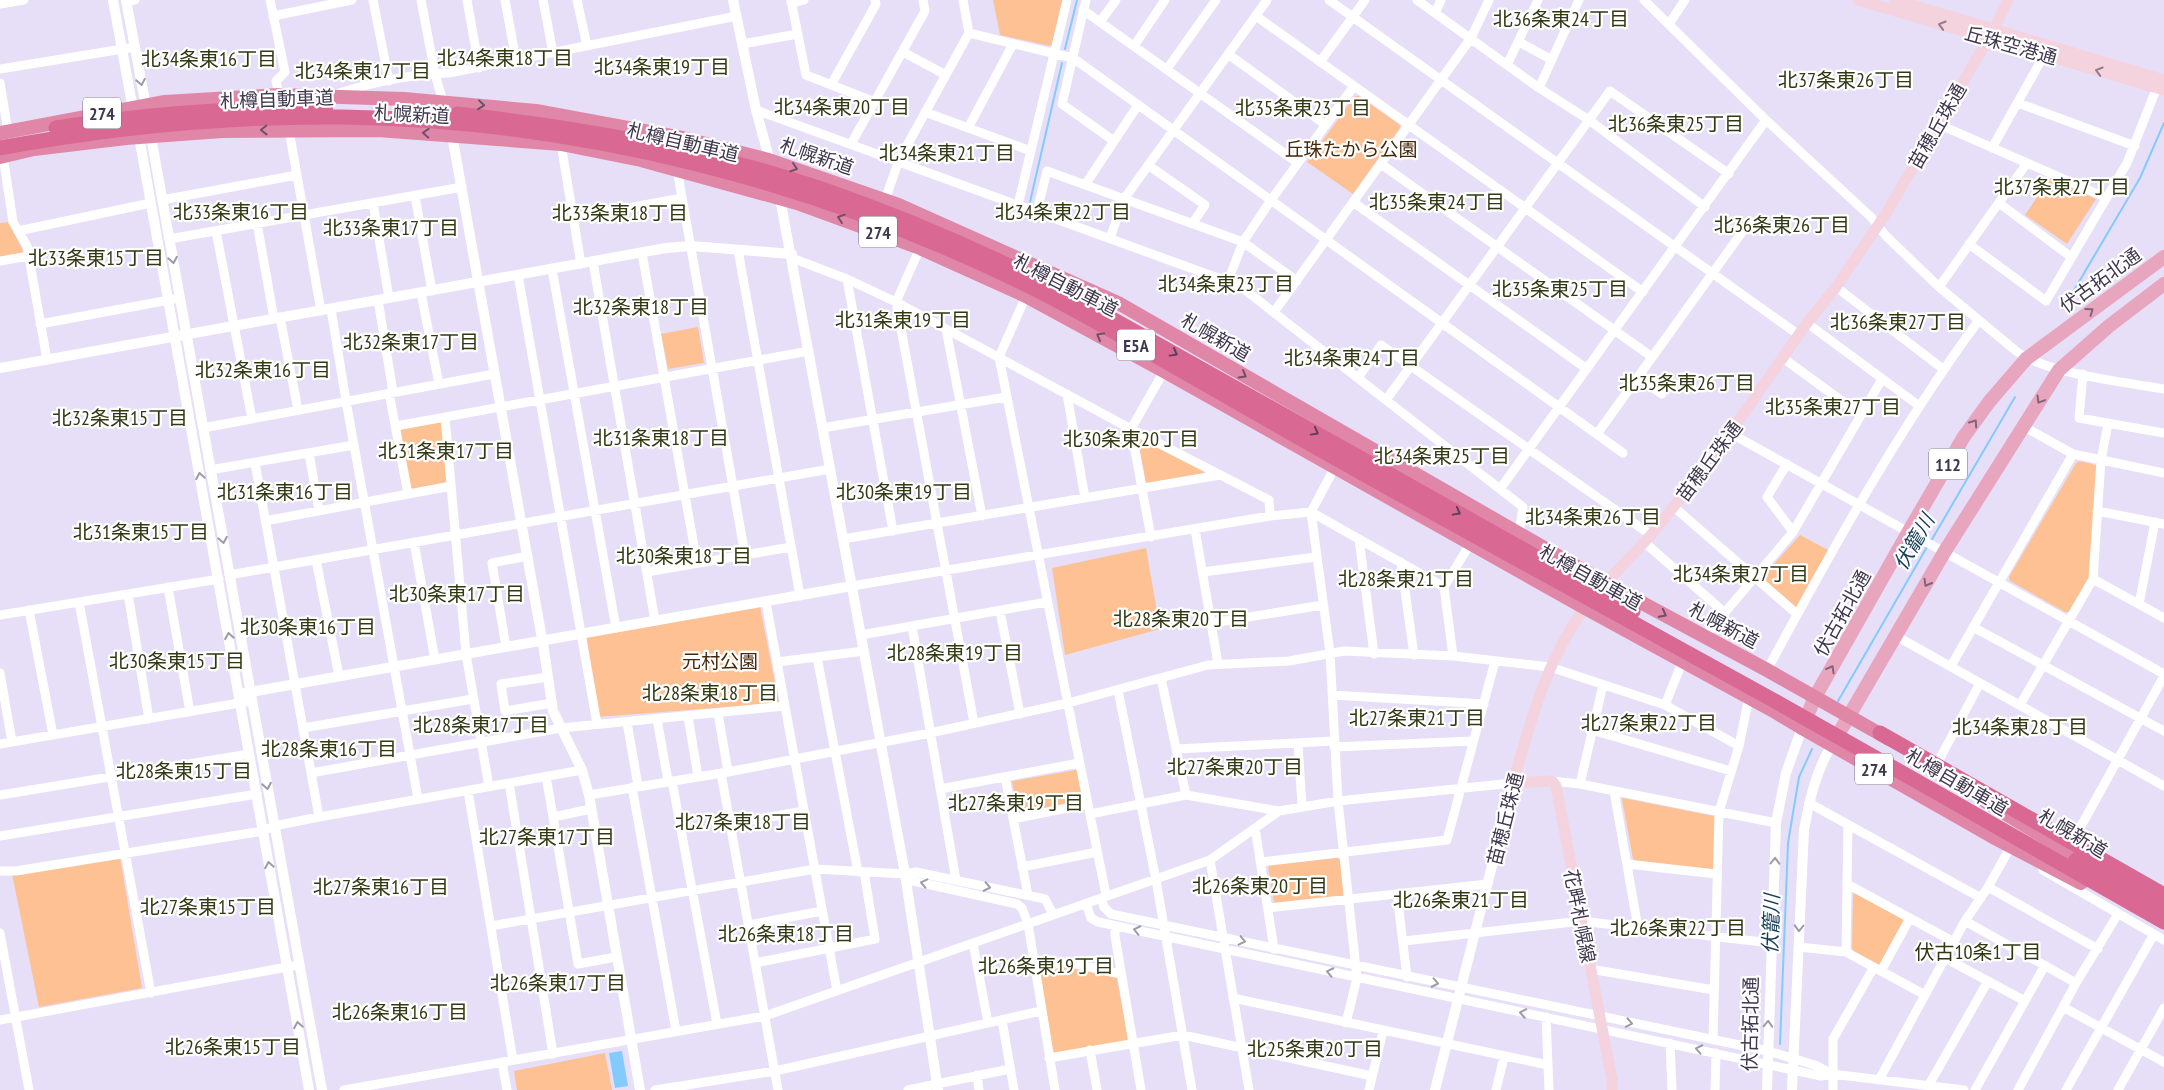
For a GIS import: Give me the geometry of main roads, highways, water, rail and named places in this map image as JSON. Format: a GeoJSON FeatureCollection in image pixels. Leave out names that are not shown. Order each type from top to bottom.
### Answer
{"type":"FeatureCollection","features":[{"type":"Feature","properties":{"kind":"highway","name":"札幌新道"},"geometry":{"type":"LineString","coordinates":[[3,134],[139,105],[279,95],[443,102],[536,111],[682,138],[769,160],[885,200],[1120,304],[1604,584],[1705,636],[1880,733],[2039,835],[2164,910]]}},
{"type":"Feature","properties":{"kind":"highway","name":"札樽自動車道"},"geometry":{"type":"LineString","coordinates":[[3,134],[99,121],[246,108],[344,107],[441,112],[546,124],[644,141],[820,188],[950,238],[1029,274],[1091,306],[2164,910]]}},
{"type":"Feature","properties":{"kind":"highway","name":"札樽自動車道"},"geometry":{"type":"LineString","coordinates":[[1,154],[110,130],[246,119],[344,117],[440,122],[544,134],[643,152],[750,179],[816,198],[873,218],[946,248],[1024,284],[1086,316],[1438,515],[1776,702],[2162,929]]}},
{"type":"Feature","properties":{"kind":"highway","name":"札幌新道"},"geometry":{"type":"LineString","coordinates":[[1,154],[145,137],[222,131],[378,130],[452,134],[561,144],[677,169],[781,198],[920,248],[1026,296],[1164,371],[1585,608],[1683,660],[2162,929]]}},
{"type":"Feature","properties":{"kind":"highway"},"geometry":{"type":"LineString","coordinates":[[1880,733],[2164,894]]}},
{"type":"Feature","properties":{"kind":"highway"},"geometry":{"type":"LineString","coordinates":[[2082,884],[2088,890],[2162,929]]}},
{"type":"Feature","properties":{"kind":"main road","name":"丘珠空港通"},"geometry":{"type":"LineString","coordinates":[[1858,0],[2047,50],[2162,87]]}},
{"type":"Feature","properties":{"kind":"main road","name":"丘珠空港通"},"geometry":{"type":"LineString","coordinates":[[1895,0],[1991,34]]}},
{"type":"Feature","properties":{"kind":"main road","name":"苗穂丘珠通"},"geometry":{"type":"LineString","coordinates":[[1552,781],[1514,782],[1533,712],[1550,666],[1585,608],[1604,584],[1647,539],[1674,507],[1730,433],[1807,323],[1836,287],[1878,226],[1991,34],[2008,0]]}},
{"type":"Feature","properties":{"kind":"main road","name":"伏古拓北通"},"geometry":{"type":"LineString","coordinates":[[1802,728],[1815,697],[1963,438],[1989,402],[2026,359],[2164,256]]}},
{"type":"Feature","properties":{"kind":"main road","name":"112"},"geometry":{"type":"LineString","coordinates":[[1832,745],[1896,636],[1941,549],[2059,370],[2109,326],[2164,284]]}},
{"type":"Feature","properties":{"kind":"main road","name":"花畔札幌線"},"geometry":{"type":"LineString","coordinates":[[1552,781],[1556,786],[1612,1080],[1612,1090]]}},
{"type":"Feature","properties":{"kind":"water"},"geometry":{"type":"Polygon","coordinates":[[[622,1051],[628,1086],[615,1088],[609,1053],[622,1051]]]}},
{"type":"Feature","properties":{"kind":"waterway"},"geometry":{"type":"LineString","coordinates":[[1065,49],[1077,0]]}},
{"type":"Feature","properties":{"kind":"waterway"},"geometry":{"type":"LineString","coordinates":[[1030,202],[1062,63]]}},
{"type":"Feature","properties":{"kind":"waterway","name":"伏籠川"},"geometry":{"type":"LineString","coordinates":[[2063,309],[2140,178],[2164,123]]}},
{"type":"Feature","properties":{"kind":"waterway","name":"伏籠川"},"geometry":{"type":"LineString","coordinates":[[1931,541],[2015,397]]}},
{"type":"Feature","properties":{"kind":"waterway","name":"伏籠川"},"geometry":{"type":"LineString","coordinates":[[1838,701],[1927,547]]}},
{"type":"Feature","properties":{"kind":"waterway","name":"伏籠川"},"geometry":{"type":"LineString","coordinates":[[1780,1044],[1788,843],[1799,777],[1812,749]]}},
{"type":"Feature","properties":{"kind":"district","name":"北36条東24丁目"},"geometry":{"type":"Point","coordinates":[1561,19]}},
{"type":"Feature","properties":{"kind":"district","name":"北34条東18丁目"},"geometry":{"type":"Point","coordinates":[505,58]}},
{"type":"Feature","properties":{"kind":"district","name":"北34条東16丁目"},"geometry":{"type":"Point","coordinates":[209,59]}},
{"type":"Feature","properties":{"kind":"district","name":"北34条東19丁目"},"geometry":{"type":"Point","coordinates":[662,67]}},
{"type":"Feature","properties":{"kind":"district","name":"北34条東17丁目"},"geometry":{"type":"Point","coordinates":[363,71]}},
{"type":"Feature","properties":{"kind":"district","name":"北37条東26丁目"},"geometry":{"type":"Point","coordinates":[1846,80]}},
{"type":"Feature","properties":{"kind":"district","name":"北34条東20丁目"},"geometry":{"type":"Point","coordinates":[842,107]}},
{"type":"Feature","properties":{"kind":"district","name":"北35条東23丁目"},"geometry":{"type":"Point","coordinates":[1303,108]}},
{"type":"Feature","properties":{"kind":"district","name":"北36条東25丁目"},"geometry":{"type":"Point","coordinates":[1676,124]}},
{"type":"Feature","properties":{"kind":"district","name":"北34条東21丁目"},"geometry":{"type":"Point","coordinates":[947,153]}},
{"type":"Feature","properties":{"kind":"district","name":"北37条東27丁目"},"geometry":{"type":"Point","coordinates":[2062,187]}},
{"type":"Feature","properties":{"kind":"district","name":"北35条東24丁目"},"geometry":{"type":"Point","coordinates":[1437,202]}},
{"type":"Feature","properties":{"kind":"district","name":"北33条東16丁目"},"geometry":{"type":"Point","coordinates":[241,212]}},
{"type":"Feature","properties":{"kind":"district","name":"北34条東22丁目"},"geometry":{"type":"Point","coordinates":[1063,212]}},
{"type":"Feature","properties":{"kind":"district","name":"北33条東18丁目"},"geometry":{"type":"Point","coordinates":[620,213]}},
{"type":"Feature","properties":{"kind":"district","name":"北36条東26丁目"},"geometry":{"type":"Point","coordinates":[1782,225]}},
{"type":"Feature","properties":{"kind":"district","name":"北33条東17丁目"},"geometry":{"type":"Point","coordinates":[391,228]}},
{"type":"Feature","properties":{"kind":"district","name":"北33条東15丁目"},"geometry":{"type":"Point","coordinates":[96,258]}},
{"type":"Feature","properties":{"kind":"district","name":"北34条東23丁目"},"geometry":{"type":"Point","coordinates":[1226,284]}},
{"type":"Feature","properties":{"kind":"district","name":"北35条東25丁目"},"geometry":{"type":"Point","coordinates":[1560,289]}},
{"type":"Feature","properties":{"kind":"district","name":"北32条東18丁目"},"geometry":{"type":"Point","coordinates":[641,307]}},
{"type":"Feature","properties":{"kind":"district","name":"北31条東19丁目"},"geometry":{"type":"Point","coordinates":[903,320]}},
{"type":"Feature","properties":{"kind":"district","name":"北36条東27丁目"},"geometry":{"type":"Point","coordinates":[1898,322]}},
{"type":"Feature","properties":{"kind":"district","name":"北32条東17丁目"},"geometry":{"type":"Point","coordinates":[411,342]}},
{"type":"Feature","properties":{"kind":"district","name":"北34条東24丁目"},"geometry":{"type":"Point","coordinates":[1352,358]}},
{"type":"Feature","properties":{"kind":"district","name":"北32条東16丁目"},"geometry":{"type":"Point","coordinates":[263,370]}},
{"type":"Feature","properties":{"kind":"district","name":"北35条東26丁目"},"geometry":{"type":"Point","coordinates":[1687,383]}},
{"type":"Feature","properties":{"kind":"district","name":"北35条東27丁目"},"geometry":{"type":"Point","coordinates":[1833,407]}},
{"type":"Feature","properties":{"kind":"district","name":"北32条東15丁目"},"geometry":{"type":"Point","coordinates":[120,418]}},
{"type":"Feature","properties":{"kind":"district","name":"北31条東18丁目"},"geometry":{"type":"Point","coordinates":[661,438]}},
{"type":"Feature","properties":{"kind":"district","name":"北30条東20丁目"},"geometry":{"type":"Point","coordinates":[1131,439]}},
{"type":"Feature","properties":{"kind":"district","name":"北31条東17丁目"},"geometry":{"type":"Point","coordinates":[446,451]}},
{"type":"Feature","properties":{"kind":"district","name":"北34条東25丁目"},"geometry":{"type":"Point","coordinates":[1442,456]}},
{"type":"Feature","properties":{"kind":"district","name":"北31条東16丁目"},"geometry":{"type":"Point","coordinates":[285,492]}},
{"type":"Feature","properties":{"kind":"district","name":"北30条東19丁目"},"geometry":{"type":"Point","coordinates":[904,492]}},
{"type":"Feature","properties":{"kind":"district","name":"北34条東26丁目"},"geometry":{"type":"Point","coordinates":[1593,517]}},
{"type":"Feature","properties":{"kind":"district","name":"北31条東15丁目"},"geometry":{"type":"Point","coordinates":[141,532]}},
{"type":"Feature","properties":{"kind":"district","name":"北30条東18丁目"},"geometry":{"type":"Point","coordinates":[684,556]}},
{"type":"Feature","properties":{"kind":"district","name":"北34条東27丁目"},"geometry":{"type":"Point","coordinates":[1741,574]}},
{"type":"Feature","properties":{"kind":"district","name":"北28条東21丁目"},"geometry":{"type":"Point","coordinates":[1406,579]}},
{"type":"Feature","properties":{"kind":"district","name":"北30条東17丁目"},"geometry":{"type":"Point","coordinates":[457,594]}},
{"type":"Feature","properties":{"kind":"district","name":"北28条東20丁目"},"geometry":{"type":"Point","coordinates":[1181,619]}},
{"type":"Feature","properties":{"kind":"district","name":"北30条東16丁目"},"geometry":{"type":"Point","coordinates":[308,627]}},
{"type":"Feature","properties":{"kind":"district","name":"北28条東19丁目"},"geometry":{"type":"Point","coordinates":[955,653]}},
{"type":"Feature","properties":{"kind":"district","name":"北30条東15丁目"},"geometry":{"type":"Point","coordinates":[177,661]}},
{"type":"Feature","properties":{"kind":"district","name":"北28条東18丁目"},"geometry":{"type":"Point","coordinates":[710,693]}},
{"type":"Feature","properties":{"kind":"district","name":"北27条東21丁目"},"geometry":{"type":"Point","coordinates":[1417,718]}},
{"type":"Feature","properties":{"kind":"district","name":"北27条東22丁目"},"geometry":{"type":"Point","coordinates":[1649,723]}},
{"type":"Feature","properties":{"kind":"district","name":"北28条東17丁目"},"geometry":{"type":"Point","coordinates":[481,725]}},
{"type":"Feature","properties":{"kind":"district","name":"北34条東28丁目"},"geometry":{"type":"Point","coordinates":[2020,727]}},
{"type":"Feature","properties":{"kind":"district","name":"北28条東16丁目"},"geometry":{"type":"Point","coordinates":[329,749]}},
{"type":"Feature","properties":{"kind":"district","name":"北27条東20丁目"},"geometry":{"type":"Point","coordinates":[1235,767]}},
{"type":"Feature","properties":{"kind":"district","name":"北28条東15丁目"},"geometry":{"type":"Point","coordinates":[184,771]}},
{"type":"Feature","properties":{"kind":"district","name":"北27条東19丁目"},"geometry":{"type":"Point","coordinates":[1016,803]}},
{"type":"Feature","properties":{"kind":"district","name":"北27条東18丁目"},"geometry":{"type":"Point","coordinates":[743,822]}},
{"type":"Feature","properties":{"kind":"district","name":"北27条東17丁目"},"geometry":{"type":"Point","coordinates":[547,837]}},
{"type":"Feature","properties":{"kind":"district","name":"北26条東20丁目"},"geometry":{"type":"Point","coordinates":[1260,886]}},
{"type":"Feature","properties":{"kind":"district","name":"北27条東16丁目"},"geometry":{"type":"Point","coordinates":[381,887]}},
{"type":"Feature","properties":{"kind":"district","name":"北26条東21丁目"},"geometry":{"type":"Point","coordinates":[1461,900]}},
{"type":"Feature","properties":{"kind":"district","name":"北27条東15丁目"},"geometry":{"type":"Point","coordinates":[208,907]}},
{"type":"Feature","properties":{"kind":"district","name":"北26条東22丁目"},"geometry":{"type":"Point","coordinates":[1678,928]}},
{"type":"Feature","properties":{"kind":"district","name":"北26条東18丁目"},"geometry":{"type":"Point","coordinates":[786,934]}},
{"type":"Feature","properties":{"kind":"district","name":"伏古10条1丁目"},"geometry":{"type":"Point","coordinates":[1978,952]}},
{"type":"Feature","properties":{"kind":"district","name":"北26条東19丁目"},"geometry":{"type":"Point","coordinates":[1046,966]}},
{"type":"Feature","properties":{"kind":"district","name":"北26条東17丁目"},"geometry":{"type":"Point","coordinates":[558,983]}},
{"type":"Feature","properties":{"kind":"district","name":"北26条東16丁目"},"geometry":{"type":"Point","coordinates":[400,1012]}},
{"type":"Feature","properties":{"kind":"district","name":"北26条東15丁目"},"geometry":{"type":"Point","coordinates":[233,1047]}},
{"type":"Feature","properties":{"kind":"district","name":"北25条東20丁目"},"geometry":{"type":"Point","coordinates":[1315,1049]}},
{"type":"Feature","properties":{"kind":"park label","name":"丘珠たから公園"},"geometry":{"type":"Point","coordinates":[1351,149]}},
{"type":"Feature","properties":{"kind":"park label","name":"元村公園"},"geometry":{"type":"Point","coordinates":[720,661]}}]}
